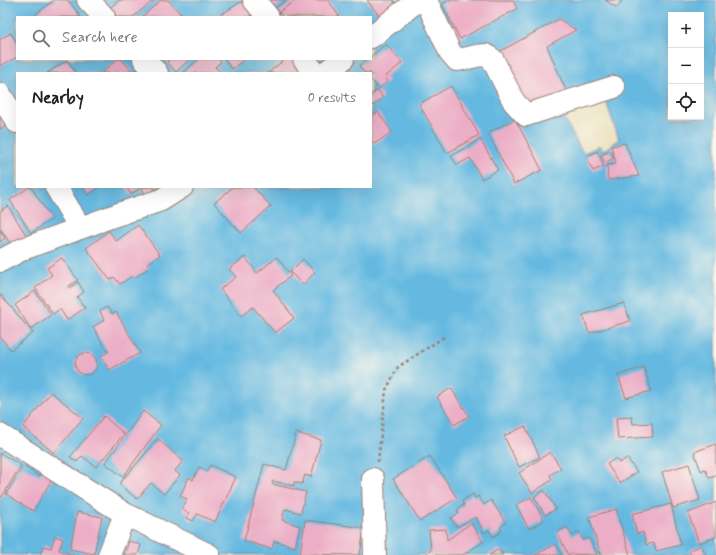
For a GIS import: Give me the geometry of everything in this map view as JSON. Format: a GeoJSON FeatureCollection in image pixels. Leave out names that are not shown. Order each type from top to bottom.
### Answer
{"type":"FeatureCollection","features":[{"type":"Feature","properties":{"kind":"street"},"geometry":{"type":"LineString","coordinates":[[254,0],[267,16]]}},
{"type":"Feature","properties":{"kind":"street"},"geometry":{"type":"LineString","coordinates":[[372,36],[418,0]]}},
{"type":"Feature","properties":{"kind":"street"},"geometry":{"type":"LineString","coordinates":[[426,0],[450,52],[457,60],[486,55],[493,60],[514,102],[526,115],[614,87]]}},
{"type":"Feature","properties":{"kind":"street"},"geometry":{"type":"LineString","coordinates":[[145,60],[156,72]]}},
{"type":"Feature","properties":{"kind":"street"},"geometry":{"type":"LineString","coordinates":[[305,60],[314,72]]}},
{"type":"Feature","properties":{"kind":"street"},"geometry":{"type":"LineString","coordinates":[[326,72],[342,60]]}},
{"type":"Feature","properties":{"kind":"street"},"geometry":{"type":"LineString","coordinates":[[0,94],[16,120]]}},
{"type":"Feature","properties":{"kind":"street"},"geometry":{"type":"LineString","coordinates":[[57,188],[80,228]]}},
{"type":"Feature","properties":{"kind":"street"},"geometry":{"type":"LineString","coordinates":[[0,261],[23,249],[161,200],[180,188]]}},
{"type":"Feature","properties":{"kind":"street"},"geometry":{"type":"LineString","coordinates":[[0,434],[125,514],[209,555]]}},
{"type":"Feature","properties":{"kind":"street"},"geometry":{"type":"LineString","coordinates":[[373,479],[375,555]]}},
{"type":"Feature","properties":{"kind":"street"},"geometry":{"type":"LineString","coordinates":[[109,555],[125,514]]}},
{"type":"Feature","properties":{"kind":"path"},"geometry":{"type":"LineString","coordinates":[[373,479],[377,466],[386,390],[398,367],[444,338]]}},
{"type":"Feature","properties":{"kind":"water"},"geometry":{"type":"Polygon","coordinates":[[[0,0],[716,0],[716,555],[0,555],[0,0]],[[604,96],[560,111],[583,153],[600,146],[602,151],[619,139],[604,96]]]}},
{"type":"Feature","properties":{"kind":"building"},"geometry":{"type":"Polygon","coordinates":[[[54,0],[68,0],[80,16],[38,16],[36,14],[54,0]]]}},
{"type":"Feature","properties":{"kind":"building"},"geometry":{"type":"Polygon","coordinates":[[[119,0],[154,0],[134,16],[116,16],[110,8],[119,0]]]}},
{"type":"Feature","properties":{"kind":"building"},"geometry":{"type":"Polygon","coordinates":[[[161,0],[168,0],[181,14],[179,16],[143,16],[161,0]]]}},
{"type":"Feature","properties":{"kind":"building"},"geometry":{"type":"Polygon","coordinates":[[[244,0],[255,13],[250,16],[219,16],[244,0]]]}},
{"type":"Feature","properties":{"kind":"building"},"geometry":{"type":"Polygon","coordinates":[[[268,0],[287,0],[274,9],[268,0]]]}},
{"type":"Feature","properties":{"kind":"building"},"geometry":{"type":"Polygon","coordinates":[[[296,0],[328,0],[339,16],[282,16],[279,12],[296,0]]]}},
{"type":"Feature","properties":{"kind":"building"},"geometry":{"type":"Polygon","coordinates":[[[367,0],[393,0],[400,9],[383,21],[367,0]]]}},
{"type":"Feature","properties":{"kind":"building"},"geometry":{"type":"Polygon","coordinates":[[[449,0],[513,0],[517,9],[460,39],[442,4],[449,0]]]}},
{"type":"Feature","properties":{"kind":"building"},"geometry":{"type":"Polygon","coordinates":[[[605,0],[622,0],[617,8],[605,0]]]}},
{"type":"Feature","properties":{"kind":"building"},"geometry":{"type":"Polygon","coordinates":[[[559,19],[576,30],[547,46],[567,93],[525,111],[495,54],[559,19]]]}},
{"type":"Feature","properties":{"kind":"building"},"geometry":{"type":"Polygon","coordinates":[[[11,33],[16,41],[16,58],[0,66],[0,39],[11,33]]]}},
{"type":"Feature","properties":{"kind":"building"},"geometry":{"type":"Polygon","coordinates":[[[386,44],[402,63],[385,77],[388,81],[379,89],[372,81],[372,72],[364,72],[359,66],[366,60],[372,60],[372,55],[386,44]]]}},
{"type":"Feature","properties":{"kind":"building"},"geometry":{"type":"Polygon","coordinates":[[[67,60],[75,72],[49,72],[67,60]]]}},
{"type":"Feature","properties":{"kind":"building"},"geometry":{"type":"Polygon","coordinates":[[[116,60],[122,60],[133,72],[103,72],[116,60]]]}},
{"type":"Feature","properties":{"kind":"building"},"geometry":{"type":"Polygon","coordinates":[[[169,60],[189,60],[176,72],[167,62],[169,60]]]}},
{"type":"Feature","properties":{"kind":"building"},"geometry":{"type":"Polygon","coordinates":[[[198,60],[220,60],[221,62],[215,67],[220,72],[184,72],[198,60]]]}},
{"type":"Feature","properties":{"kind":"building"},"geometry":{"type":"Polygon","coordinates":[[[225,60],[244,60],[232,69],[225,60]]]}},
{"type":"Feature","properties":{"kind":"building"},"geometry":{"type":"Polygon","coordinates":[[[284,60],[294,60],[304,72],[269,72],[284,60]]]}},
{"type":"Feature","properties":{"kind":"building"},"geometry":{"type":"Polygon","coordinates":[[[451,86],[479,135],[447,153],[419,104],[451,86]]]}},
{"type":"Feature","properties":{"kind":"building"},"geometry":{"type":"Polygon","coordinates":[[[378,90],[383,98],[373,106],[372,104],[372,94],[378,90]]]}},
{"type":"Feature","properties":{"kind":"building"},"geometry":{"type":"Polygon","coordinates":[[[378,112],[392,132],[374,144],[372,141],[372,116],[378,112]]]}},
{"type":"Feature","properties":{"kind":"building"},"geometry":{"type":"Polygon","coordinates":[[[0,115],[6,126],[0,129],[0,115]]]}},
{"type":"Feature","properties":{"kind":"building"},"geometry":{"type":"Polygon","coordinates":[[[515,119],[542,170],[514,184],[488,133],[515,119]]]}},
{"type":"Feature","properties":{"kind":"building"},"geometry":{"type":"Polygon","coordinates":[[[480,139],[498,170],[482,179],[470,158],[457,165],[451,156],[480,139]]]}},
{"type":"Feature","properties":{"kind":"building"},"geometry":{"type":"Polygon","coordinates":[[[625,143],[639,176],[608,180],[607,165],[616,164],[611,146],[625,143]]]}},
{"type":"Feature","properties":{"kind":"building"},"geometry":{"type":"Polygon","coordinates":[[[597,151],[604,166],[593,171],[586,157],[597,151]]]}},
{"type":"Feature","properties":{"kind":"building"},"geometry":{"type":"Polygon","coordinates":[[[610,151],[614,158],[605,163],[601,155],[610,151]]]}},
{"type":"Feature","properties":{"kind":"building"},"geometry":{"type":"Polygon","coordinates":[[[28,188],[32,188],[52,219],[31,233],[10,200],[28,188]]]}},
{"type":"Feature","properties":{"kind":"building"},"geometry":{"type":"Polygon","coordinates":[[[84,188],[98,188],[88,195],[84,188]]]}},
{"type":"Feature","properties":{"kind":"building"},"geometry":{"type":"Polygon","coordinates":[[[127,188],[140,188],[131,194],[127,188]]]}},
{"type":"Feature","properties":{"kind":"building"},"geometry":{"type":"Polygon","coordinates":[[[154,188],[156,191],[147,197],[142,189],[154,188]]]}},
{"type":"Feature","properties":{"kind":"building"},"geometry":{"type":"Polygon","coordinates":[[[232,188],[254,188],[271,206],[241,233],[214,203],[232,188]]]}},
{"type":"Feature","properties":{"kind":"building"},"geometry":{"type":"Polygon","coordinates":[[[8,206],[28,238],[13,248],[0,228],[0,211],[8,206]]]}},
{"type":"Feature","properties":{"kind":"building"},"geometry":{"type":"Polygon","coordinates":[[[138,225],[160,255],[147,264],[150,267],[134,278],[132,276],[120,284],[114,277],[110,280],[86,248],[109,231],[116,241],[138,225]]]}},
{"type":"Feature","properties":{"kind":"building"},"geometry":{"type":"Polygon","coordinates":[[[0,230],[5,238],[0,242],[0,230]]]}},
{"type":"Feature","properties":{"kind":"building"},"geometry":{"type":"Polygon","coordinates":[[[245,257],[257,273],[277,257],[291,276],[273,290],[294,318],[275,333],[253,307],[241,316],[220,289],[236,277],[229,269],[245,257]]]}},
{"type":"Feature","properties":{"kind":"building"},"geometry":{"type":"Polygon","coordinates":[[[62,258],[78,280],[69,286],[70,288],[78,282],[84,292],[77,297],[85,308],[67,320],[60,309],[53,314],[35,288],[52,275],[47,268],[62,258]]]}},
{"type":"Feature","properties":{"kind":"building"},"geometry":{"type":"Polygon","coordinates":[[[303,259],[315,272],[303,285],[290,272],[303,259]]]}},
{"type":"Feature","properties":{"kind":"building"},"geometry":{"type":"Polygon","coordinates":[[[35,291],[51,315],[31,329],[15,305],[35,291]]]}},
{"type":"Feature","properties":{"kind":"building"},"geometry":{"type":"Polygon","coordinates":[[[0,295],[33,333],[11,350],[0,337],[0,295]]]}},
{"type":"Feature","properties":{"kind":"building"},"geometry":{"type":"Polygon","coordinates":[[[624,303],[630,321],[589,333],[583,315],[624,303]]]}},
{"type":"Feature","properties":{"kind":"building"},"geometry":{"type":"Polygon","coordinates":[[[107,307],[112,314],[116,312],[140,353],[109,370],[101,356],[108,352],[93,327],[104,320],[100,311],[107,307]]]}},
{"type":"Feature","properties":{"kind":"building"},"geometry":{"type":"Polygon","coordinates":[[[86,353],[94,356],[97,364],[94,372],[86,375],[78,372],[75,364],[78,356],[86,353]]]}},
{"type":"Feature","properties":{"kind":"building"},"geometry":{"type":"Polygon","coordinates":[[[644,367],[651,391],[626,398],[618,375],[644,367]]]}},
{"type":"Feature","properties":{"kind":"building"},"geometry":{"type":"Polygon","coordinates":[[[451,388],[469,416],[454,425],[437,397],[451,388]]]}},
{"type":"Feature","properties":{"kind":"building"},"geometry":{"type":"Polygon","coordinates":[[[51,392],[83,418],[54,453],[23,427],[51,392]]]}},
{"type":"Feature","properties":{"kind":"building"},"geometry":{"type":"Polygon","coordinates":[[[143,411],[161,425],[123,477],[105,463],[143,411]]]}},
{"type":"Feature","properties":{"kind":"building"},"geometry":{"type":"Polygon","coordinates":[[[104,416],[124,434],[96,467],[82,456],[77,462],[70,457],[104,416]]]}},
{"type":"Feature","properties":{"kind":"building"},"geometry":{"type":"Polygon","coordinates":[[[632,417],[633,424],[652,423],[653,437],[618,439],[616,418],[632,417]]]}},
{"type":"Feature","properties":{"kind":"building"},"geometry":{"type":"Polygon","coordinates":[[[525,426],[540,457],[519,467],[504,436],[525,426]]]}},
{"type":"Feature","properties":{"kind":"building"},"geometry":{"type":"Polygon","coordinates":[[[296,433],[321,440],[311,477],[305,475],[302,484],[294,482],[294,486],[273,481],[272,484],[306,492],[301,513],[285,509],[282,520],[300,526],[295,547],[274,541],[272,549],[244,541],[264,464],[286,470],[296,433]]]}},
{"type":"Feature","properties":{"kind":"building"},"geometry":{"type":"Polygon","coordinates":[[[158,439],[183,461],[175,471],[180,475],[164,494],[151,483],[137,499],[119,484],[158,439]]]}},
{"type":"Feature","properties":{"kind":"building"},"geometry":{"type":"Polygon","coordinates":[[[716,444],[716,476],[709,478],[705,469],[701,471],[694,452],[716,444]]]}},
{"type":"Feature","properties":{"kind":"building"},"geometry":{"type":"Polygon","coordinates":[[[550,452],[561,468],[550,475],[552,480],[532,493],[519,473],[550,452]]]}},
{"type":"Feature","properties":{"kind":"building"},"geometry":{"type":"Polygon","coordinates":[[[0,453],[21,465],[2,497],[0,496],[0,453]]]}},
{"type":"Feature","properties":{"kind":"building"},"geometry":{"type":"Polygon","coordinates":[[[430,456],[457,498],[420,521],[393,479],[430,456]]]}},
{"type":"Feature","properties":{"kind":"building"},"geometry":{"type":"Polygon","coordinates":[[[616,458],[619,463],[627,458],[637,472],[620,483],[607,464],[616,458]]]}},
{"type":"Feature","properties":{"kind":"building"},"geometry":{"type":"Polygon","coordinates":[[[689,464],[700,500],[673,508],[662,472],[689,464]]]}},
{"type":"Feature","properties":{"kind":"building"},"geometry":{"type":"Polygon","coordinates":[[[210,465],[236,477],[215,522],[197,514],[193,521],[187,518],[189,513],[182,510],[187,499],[180,496],[189,477],[193,480],[199,467],[207,471],[210,465]]]}},
{"type":"Feature","properties":{"kind":"building"},"geometry":{"type":"Polygon","coordinates":[[[23,466],[39,476],[43,469],[54,476],[33,511],[6,494],[23,466]]]}},
{"type":"Feature","properties":{"kind":"building"},"geometry":{"type":"Polygon","coordinates":[[[544,490],[556,509],[545,515],[534,497],[544,490]]]}},
{"type":"Feature","properties":{"kind":"building"},"geometry":{"type":"Polygon","coordinates":[[[473,494],[475,498],[478,496],[484,505],[491,500],[506,523],[500,527],[502,531],[493,537],[489,530],[484,533],[476,517],[457,527],[451,518],[459,513],[457,510],[464,505],[462,501],[473,494]]]}},
{"type":"Feature","properties":{"kind":"building"},"geometry":{"type":"Polygon","coordinates":[[[531,497],[544,520],[529,529],[516,505],[531,497]]]}},
{"type":"Feature","properties":{"kind":"building"},"geometry":{"type":"Polygon","coordinates":[[[716,502],[716,537],[699,543],[688,513],[716,502]]]}},
{"type":"Feature","properties":{"kind":"building"},"geometry":{"type":"Polygon","coordinates":[[[671,504],[681,545],[656,551],[654,543],[646,545],[643,532],[637,534],[632,514],[671,504]]]}},
{"type":"Feature","properties":{"kind":"building"},"geometry":{"type":"Polygon","coordinates":[[[616,509],[630,555],[601,555],[589,517],[616,509]]]}},
{"type":"Feature","properties":{"kind":"building"},"geometry":{"type":"Polygon","coordinates":[[[77,512],[102,517],[94,554],[70,549],[77,512]]]}},
{"type":"Feature","properties":{"kind":"building"},"geometry":{"type":"Polygon","coordinates":[[[305,520],[364,528],[360,555],[300,554],[305,520]]]}},
{"type":"Feature","properties":{"kind":"building"},"geometry":{"type":"Polygon","coordinates":[[[471,523],[483,542],[463,555],[426,554],[431,550],[429,530],[446,529],[447,540],[471,523]]]}},
{"type":"Feature","properties":{"kind":"building"},"geometry":{"type":"Polygon","coordinates":[[[567,527],[572,536],[579,532],[583,540],[589,538],[597,555],[568,555],[557,532],[567,527]]]}},
{"type":"Feature","properties":{"kind":"building"},"geometry":{"type":"Polygon","coordinates":[[[55,536],[63,539],[59,550],[73,555],[40,555],[43,546],[51,548],[55,536]]]}},
{"type":"Feature","properties":{"kind":"building"},"geometry":{"type":"Polygon","coordinates":[[[129,541],[141,545],[138,555],[124,555],[129,541]]]}},
{"type":"Feature","properties":{"kind":"building"},"geometry":{"type":"Polygon","coordinates":[[[556,544],[562,555],[535,555],[556,544]]]}},
{"type":"Feature","properties":{"kind":"building"},"geometry":{"type":"Polygon","coordinates":[[[701,545],[706,555],[691,555],[689,551],[701,545]]]}},
{"type":"Feature","properties":{"kind":"building"},"geometry":{"type":"Polygon","coordinates":[[[499,549],[503,555],[489,555],[499,549]]]}}]}
